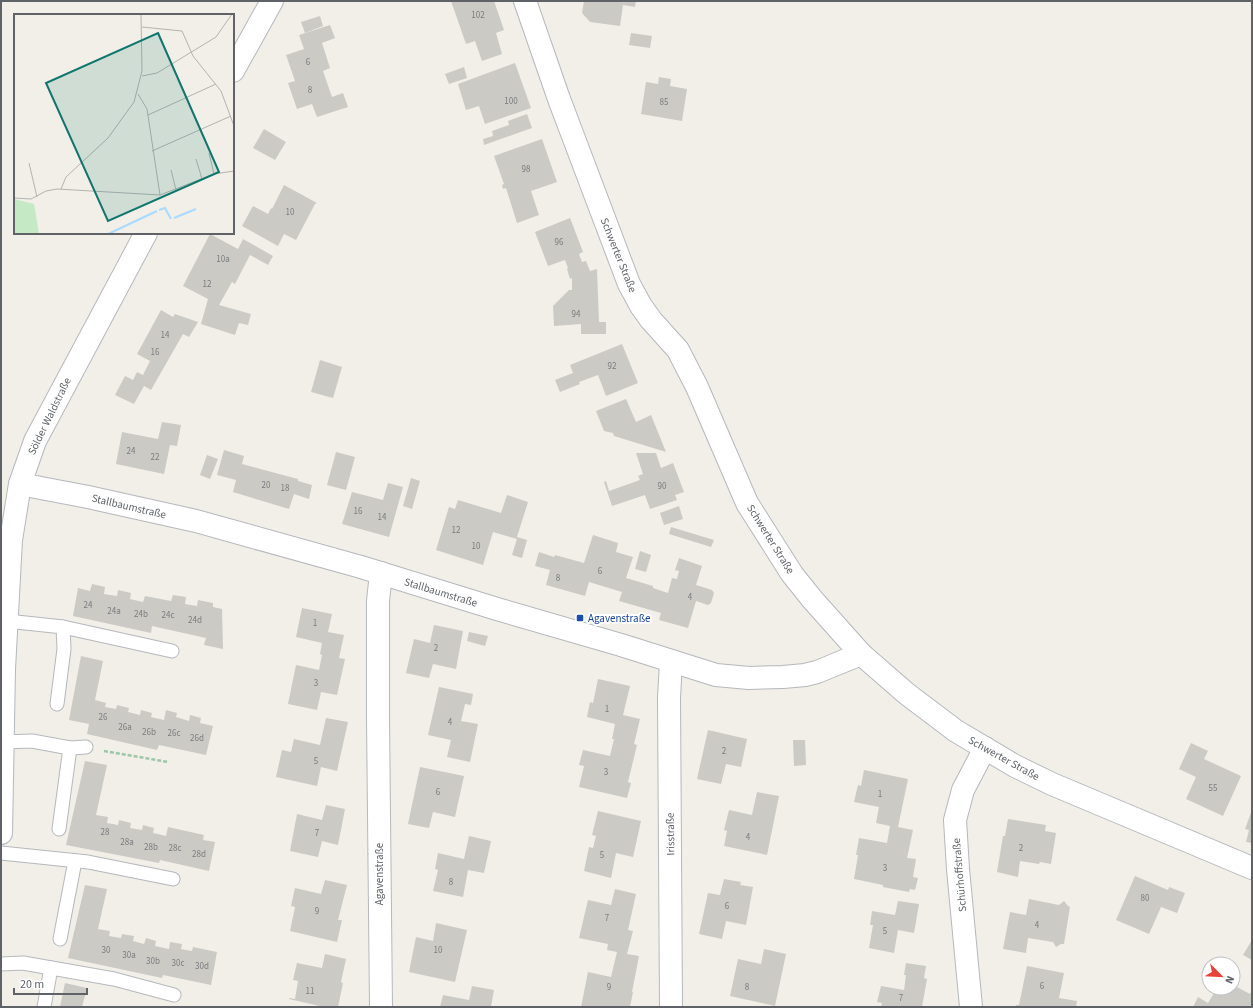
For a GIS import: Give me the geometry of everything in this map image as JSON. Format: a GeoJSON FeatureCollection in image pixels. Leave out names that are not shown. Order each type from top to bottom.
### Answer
{"type":"FeatureCollection","features":[{"type":"Feature","properties":{"kind":"street"},"geometry":{"type":"LineString","coordinates":[[234,69],[272,1]]}},
{"type":"Feature","properties":{"kind":"street","name":"Schwerter Straße"},"geometry":{"type":"LineString","coordinates":[[525,1],[559,100],[629,284],[641,306],[651,320],[678,350],[697,387],[747,503],[792,574],[812,599],[860,654],[907,694],[956,731],[1015,766],[1052,784],[1252,868]]}},
{"type":"Feature","properties":{"kind":"street","name":"Sölder Waldstraße"},"geometry":{"type":"LineString","coordinates":[[1,832],[4,669],[11,540],[20,484],[34,441],[145,234]]}},
{"type":"Feature","properties":{"kind":"street","name":"Stallbaumstraße"},"geometry":{"type":"LineString","coordinates":[[20,484],[88,496],[196,521],[381,573],[716,675],[749,678],[783,677],[818,672],[860,654]]}},
{"type":"Feature","properties":{"kind":"street","name":"Agavenstraße"},"geometry":{"type":"LineString","coordinates":[[381,573],[378,601],[381,1007]]}},
{"type":"Feature","properties":{"kind":"street","name":"Irisstraße"},"geometry":{"type":"LineString","coordinates":[[671,661],[669,705],[671,1007]]}},
{"type":"Feature","properties":{"kind":"street","name":"Schürhoffstraße"},"geometry":{"type":"LineString","coordinates":[[971,1007],[955,820],[963,790],[985,748]]}},
{"type":"Feature","properties":{"kind":"lane"},"geometry":{"type":"LineString","coordinates":[[7,621],[63,627],[172,651]]}},
{"type":"Feature","properties":{"kind":"lane"},"geometry":{"type":"LineString","coordinates":[[57,704],[64,649],[63,627]]}},
{"type":"Feature","properties":{"kind":"lane"},"geometry":{"type":"LineString","coordinates":[[2,742],[32,741],[70,748],[86,747]]}},
{"type":"Feature","properties":{"kind":"lane"},"geometry":{"type":"LineString","coordinates":[[59,830],[70,748]]}},
{"type":"Feature","properties":{"kind":"lane"},"geometry":{"type":"LineString","coordinates":[[1,853],[88,862],[174,879]]}},
{"type":"Feature","properties":{"kind":"lane"},"geometry":{"type":"LineString","coordinates":[[60,938],[75,861]]}},
{"type":"Feature","properties":{"kind":"lane"},"geometry":{"type":"LineString","coordinates":[[1,964],[23,963],[114,979],[174,995]]}},
{"type":"Feature","properties":{"kind":"lane"},"geometry":{"type":"LineString","coordinates":[[44,1007],[51,968]]}},
{"type":"Feature","properties":{"kind":"path"},"geometry":{"type":"LineString","coordinates":[[86,747],[168,762]]}},
{"type":"Feature","properties":{"kind":"building"},"geometry":{"type":"Polygon","coordinates":[[[451,1],[494,1],[504,30],[496,33],[502,54],[482,61],[475,41],[466,44],[451,1]]]}},
{"type":"Feature","properties":{"kind":"building"},"geometry":{"type":"Polygon","coordinates":[[[584,1],[636,1],[635,7],[623,5],[620,26],[590,22],[582,13],[584,1]]]}},
{"type":"Feature","properties":{"kind":"building"},"geometry":{"type":"Polygon","coordinates":[[[320,16],[323,26],[305,33],[301,22],[320,16]]]}},
{"type":"Feature","properties":{"kind":"building"},"geometry":{"type":"Polygon","coordinates":[[[330,25],[335,38],[322,43],[330,68],[323,71],[332,97],[343,93],[348,107],[317,117],[312,104],[297,109],[288,83],[295,81],[286,55],[304,49],[299,35],[330,25]]]}},
{"type":"Feature","properties":{"kind":"building"},"geometry":{"type":"Polygon","coordinates":[[[631,33],[652,36],[650,48],[629,45],[631,33]]]}},
{"type":"Feature","properties":{"kind":"building"},"geometry":{"type":"Polygon","coordinates":[[[515,63],[531,108],[485,124],[479,106],[466,110],[458,84],[515,63]]]}},
{"type":"Feature","properties":{"kind":"building"},"geometry":{"type":"Polygon","coordinates":[[[464,67],[467,78],[449,84],[445,74],[464,67]]]}},
{"type":"Feature","properties":{"kind":"building"},"geometry":{"type":"Polygon","coordinates":[[[659,77],[671,79],[670,86],[687,89],[682,121],[641,114],[646,82],[658,84],[659,77]]]}},
{"type":"Feature","properties":{"kind":"building"},"geometry":{"type":"Polygon","coordinates":[[[527,114],[532,128],[484,145],[483,139],[493,136],[492,131],[509,125],[508,121],[527,114]]]}},
{"type":"Feature","properties":{"kind":"building"},"geometry":{"type":"Polygon","coordinates":[[[264,129],[286,142],[275,160],[253,148],[264,129]]]}},
{"type":"Feature","properties":{"kind":"building"},"geometry":{"type":"Polygon","coordinates":[[[542,139],[557,182],[531,191],[539,215],[517,223],[506,188],[503,189],[502,185],[504,184],[494,156],[542,139]]]}},
{"type":"Feature","properties":{"kind":"building"},"geometry":{"type":"Polygon","coordinates":[[[284,185],[317,203],[315,204],[296,240],[284,234],[278,246],[242,226],[253,206],[268,214],[284,185]]]}},
{"type":"Feature","properties":{"kind":"building"},"geometry":{"type":"Polygon","coordinates":[[[570,218],[583,252],[579,254],[582,262],[586,261],[590,271],[597,269],[599,322],[606,322],[606,334],[581,334],[581,324],[554,326],[553,306],[569,290],[572,290],[572,278],[570,279],[565,260],[548,266],[535,232],[570,218]]]}},
{"type":"Feature","properties":{"kind":"building"},"geometry":{"type":"Polygon","coordinates":[[[210,234],[238,249],[243,239],[273,256],[268,265],[250,255],[235,284],[232,282],[219,305],[251,314],[248,325],[239,323],[235,335],[201,324],[208,299],[183,286],[210,234]]]}},
{"type":"Feature","properties":{"kind":"building"},"geometry":{"type":"Polygon","coordinates":[[[161,310],[173,317],[175,314],[198,322],[189,337],[183,334],[151,390],[144,386],[134,404],[115,395],[125,376],[133,380],[137,372],[143,375],[150,361],[137,354],[161,310]]]}},
{"type":"Feature","properties":{"kind":"building"},"geometry":{"type":"Polygon","coordinates":[[[622,344],[638,383],[606,396],[598,375],[579,382],[580,384],[560,392],[555,380],[573,373],[570,365],[622,344]]]}},
{"type":"Feature","properties":{"kind":"building"},"geometry":{"type":"Polygon","coordinates":[[[320,360],[342,367],[333,398],[311,392],[320,360]]]}},
{"type":"Feature","properties":{"kind":"building"},"geometry":{"type":"Polygon","coordinates":[[[626,399],[636,422],[651,415],[666,452],[614,436],[613,433],[604,431],[596,411],[626,399]]]}},
{"type":"Feature","properties":{"kind":"building"},"geometry":{"type":"Polygon","coordinates":[[[162,422],[181,425],[177,446],[170,445],[164,474],[116,464],[122,432],[158,439],[162,422]]]}},
{"type":"Feature","properties":{"kind":"building"},"geometry":{"type":"Polygon","coordinates":[[[224,450],[244,456],[242,464],[298,479],[298,481],[312,485],[309,499],[294,494],[289,509],[233,492],[236,480],[217,475],[224,450]]]}},
{"type":"Feature","properties":{"kind":"building"},"geometry":{"type":"Polygon","coordinates":[[[336,452],[355,457],[346,490],[327,485],[336,452]]]}},
{"type":"Feature","properties":{"kind":"building"},"geometry":{"type":"Polygon","coordinates":[[[636,453],[656,453],[661,468],[673,463],[684,492],[675,495],[677,500],[650,509],[645,495],[612,506],[604,482],[606,481],[609,491],[640,480],[638,476],[643,474],[636,453]]]}},
{"type":"Feature","properties":{"kind":"building"},"geometry":{"type":"Polygon","coordinates":[[[207,455],[218,459],[210,479],[200,475],[207,455]]]}},
{"type":"Feature","properties":{"kind":"building"},"geometry":{"type":"Polygon","coordinates":[[[411,478],[420,481],[412,509],[403,506],[411,478]]]}},
{"type":"Feature","properties":{"kind":"building"},"geometry":{"type":"Polygon","coordinates":[[[388,483],[403,487],[389,537],[342,524],[352,492],[383,500],[388,483]]]}},
{"type":"Feature","properties":{"kind":"building"},"geometry":{"type":"Polygon","coordinates":[[[507,495],[528,502],[517,537],[527,540],[522,558],[512,555],[517,539],[493,532],[483,565],[436,550],[449,507],[455,509],[458,500],[501,513],[507,495]]]}},
{"type":"Feature","properties":{"kind":"building"},"geometry":{"type":"Polygon","coordinates":[[[679,506],[683,519],[664,525],[660,513],[679,506]]]}},
{"type":"Feature","properties":{"kind":"building"},"geometry":{"type":"Polygon","coordinates":[[[671,527],[714,540],[711,547],[669,534],[671,527]]]}},
{"type":"Feature","properties":{"kind":"building"},"geometry":{"type":"Polygon","coordinates":[[[593,535],[618,543],[616,552],[633,557],[626,578],[653,586],[653,588],[668,593],[672,578],[677,579],[679,571],[675,570],[679,558],[702,566],[696,585],[712,590],[714,593],[711,603],[708,605],[696,601],[688,628],[659,620],[661,613],[619,601],[622,592],[589,582],[585,596],[546,585],[550,570],[535,566],[539,552],[554,557],[555,555],[584,563],[593,535]]]}},
{"type":"Feature","properties":{"kind":"building"},"geometry":{"type":"Polygon","coordinates":[[[640,551],[651,555],[646,572],[635,569],[640,551]]]}},
{"type":"Feature","properties":{"kind":"building"},"geometry":{"type":"Polygon","coordinates":[[[92,584],[105,587],[104,594],[117,596],[118,590],[131,593],[130,599],[143,602],[145,596],[171,601],[173,595],[186,597],[185,604],[197,606],[198,600],[213,603],[213,607],[222,609],[223,649],[204,645],[206,638],[152,626],[151,633],[73,616],[78,588],[90,591],[92,584]]]}},
{"type":"Feature","properties":{"kind":"building"},"geometry":{"type":"Polygon","coordinates":[[[302,608],[332,614],[328,632],[344,635],[339,658],[345,659],[337,695],[321,692],[317,710],[288,704],[296,665],[319,670],[322,655],[320,654],[322,643],[296,637],[302,608]]]}},
{"type":"Feature","properties":{"kind":"building"},"geometry":{"type":"Polygon","coordinates":[[[434,625],[463,631],[456,669],[433,664],[429,678],[406,673],[414,639],[430,643],[434,625]]]}},
{"type":"Feature","properties":{"kind":"building"},"geometry":{"type":"Polygon","coordinates":[[[469,632],[488,636],[485,646],[467,641],[469,632]]]}},
{"type":"Feature","properties":{"kind":"building"},"geometry":{"type":"Polygon","coordinates":[[[81,656],[103,661],[95,700],[106,703],[105,707],[116,709],[117,705],[129,708],[128,712],[140,715],[141,710],[152,713],[151,717],[164,720],[166,710],[177,713],[176,717],[189,721],[190,715],[201,718],[200,723],[213,726],[206,755],[159,745],[157,750],[87,734],[89,724],[69,720],[81,656]]]}},
{"type":"Feature","properties":{"kind":"building"},"geometry":{"type":"Polygon","coordinates":[[[598,679],[630,686],[623,715],[640,719],[634,744],[637,745],[628,782],[631,783],[627,798],[579,787],[584,766],[579,765],[583,750],[610,756],[614,739],[612,739],[615,724],[587,717],[590,702],[593,703],[598,679]]]}},
{"type":"Feature","properties":{"kind":"building"},"geometry":{"type":"Polygon","coordinates":[[[439,687],[473,694],[471,705],[465,704],[461,721],[478,724],[470,762],[447,757],[451,740],[428,735],[439,687]]]}},
{"type":"Feature","properties":{"kind":"building"},"geometry":{"type":"Polygon","coordinates":[[[326,718],[348,722],[337,771],[321,767],[317,786],[276,777],[282,750],[291,752],[294,739],[320,745],[326,718]]]}},
{"type":"Feature","properties":{"kind":"building"},"geometry":{"type":"Polygon","coordinates":[[[708,730],[747,739],[741,767],[726,764],[721,784],[697,779],[708,730]]]}},
{"type":"Feature","properties":{"kind":"building"},"geometry":{"type":"Polygon","coordinates":[[[793,740],[805,740],[806,765],[794,766],[793,740]]]}},
{"type":"Feature","properties":{"kind":"building"},"geometry":{"type":"Polygon","coordinates":[[[1191,743],[1208,751],[1204,759],[1241,776],[1223,816],[1186,799],[1196,777],[1179,769],[1191,743]]]}},
{"type":"Feature","properties":{"kind":"building"},"geometry":{"type":"Polygon","coordinates":[[[85,761],[107,765],[96,815],[108,817],[107,823],[118,825],[119,820],[131,823],[130,828],[142,830],[143,825],[154,828],[153,833],[166,836],[168,827],[204,835],[203,840],[215,842],[209,871],[160,860],[159,863],[66,845],[85,761]]]}},
{"type":"Feature","properties":{"kind":"building"},"geometry":{"type":"Polygon","coordinates":[[[420,767],[464,776],[455,817],[433,812],[429,828],[408,824],[420,767]]]}},
{"type":"Feature","properties":{"kind":"building"},"geometry":{"type":"Polygon","coordinates":[[[864,770],[908,779],[898,827],[913,830],[907,858],[916,859],[913,877],[918,878],[915,890],[910,889],[909,892],[854,879],[859,838],[887,843],[890,826],[876,823],[879,807],[854,802],[858,785],[861,786],[864,770]]]}},
{"type":"Feature","properties":{"kind":"building"},"geometry":{"type":"Polygon","coordinates":[[[757,792],[779,796],[767,855],[724,846],[727,831],[724,830],[729,810],[752,815],[757,792]]]}},
{"type":"Feature","properties":{"kind":"building"},"geometry":{"type":"Polygon","coordinates":[[[326,805],[345,809],[338,845],[322,841],[318,857],[290,851],[297,814],[322,820],[326,805]]]}},
{"type":"Feature","properties":{"kind":"building"},"geometry":{"type":"Polygon","coordinates":[[[1252,810],[1252,843],[1246,842],[1249,830],[1245,829],[1252,810]]]}},
{"type":"Feature","properties":{"kind":"building"},"geometry":{"type":"Polygon","coordinates":[[[598,811],[641,821],[633,857],[616,853],[611,878],[584,871],[589,847],[593,848],[596,836],[592,835],[598,811]]]}},
{"type":"Feature","properties":{"kind":"building"},"geometry":{"type":"Polygon","coordinates":[[[1008,819],[1046,825],[1045,831],[1056,833],[1051,864],[1020,861],[1018,877],[997,872],[1003,836],[1005,836],[1008,819]]]}},
{"type":"Feature","properties":{"kind":"building"},"geometry":{"type":"Polygon","coordinates":[[[469,836],[491,841],[484,873],[468,870],[463,897],[433,891],[438,870],[435,869],[438,853],[464,859],[469,836]]]}},
{"type":"Feature","properties":{"kind":"building"},"geometry":{"type":"Polygon","coordinates":[[[1135,876],[1168,890],[1169,887],[1185,893],[1177,913],[1161,907],[1149,934],[1116,920],[1135,876]]]}},
{"type":"Feature","properties":{"kind":"building"},"geometry":{"type":"Polygon","coordinates":[[[724,879],[741,882],[740,885],[753,887],[746,925],[726,921],[722,939],[699,934],[708,893],[720,895],[724,879]]]}},
{"type":"Feature","properties":{"kind":"building"},"geometry":{"type":"Polygon","coordinates":[[[325,880],[347,885],[338,920],[342,920],[337,942],[290,931],[295,907],[291,906],[295,888],[321,894],[325,880]]]}},
{"type":"Feature","properties":{"kind":"building"},"geometry":{"type":"Polygon","coordinates":[[[85,885],[107,889],[98,929],[110,931],[109,936],[121,938],[122,934],[134,936],[133,941],[144,944],[146,938],[156,941],[155,946],[169,949],[170,942],[182,944],[181,949],[192,951],[193,947],[217,952],[211,985],[163,975],[162,978],[68,958],[85,885]]]}},
{"type":"Feature","properties":{"kind":"building"},"geometry":{"type":"Polygon","coordinates":[[[615,889],[636,894],[628,930],[633,931],[627,954],[639,956],[630,1007],[581,1007],[588,972],[611,977],[617,952],[607,950],[608,944],[579,938],[588,900],[611,905],[615,889]]]}},
{"type":"Feature","properties":{"kind":"building"},"geometry":{"type":"Polygon","coordinates":[[[1029,899],[1059,905],[1064,901],[1070,907],[1064,944],[1056,947],[1053,942],[1028,938],[1026,953],[1003,949],[1010,912],[1026,915],[1029,899]]]}},
{"type":"Feature","properties":{"kind":"building"},"geometry":{"type":"Polygon","coordinates":[[[898,901],[919,904],[914,933],[898,930],[894,953],[869,948],[873,925],[870,925],[872,911],[895,915],[898,901]]]}},
{"type":"Feature","properties":{"kind":"building"},"geometry":{"type":"Polygon","coordinates":[[[436,923],[467,930],[455,982],[409,972],[416,937],[433,941],[436,923]]]}},
{"type":"Feature","properties":{"kind":"building"},"geometry":{"type":"Polygon","coordinates":[[[1252,940],[1252,960],[1243,955],[1252,940]]]}},
{"type":"Feature","properties":{"kind":"building"},"geometry":{"type":"Polygon","coordinates":[[[764,949],[786,954],[775,1006],[730,996],[738,959],[761,964],[764,949]]]}},
{"type":"Feature","properties":{"kind":"building"},"geometry":{"type":"Polygon","coordinates":[[[325,954],[346,959],[338,1007],[324,1007],[289,999],[295,999],[298,981],[293,980],[297,963],[322,968],[325,954]]]}},
{"type":"Feature","properties":{"kind":"building"},"geometry":{"type":"Polygon","coordinates":[[[906,963],[926,966],[924,978],[927,979],[922,1007],[881,1007],[882,1003],[877,1002],[881,986],[904,990],[906,963]]]}},
{"type":"Feature","properties":{"kind":"building"},"geometry":{"type":"Polygon","coordinates":[[[1027,966],[1064,973],[1059,998],[1077,1001],[1076,1007],[1015,1007],[1016,1005],[1019,1005],[1027,966]]]}},
{"type":"Feature","properties":{"kind":"building"},"geometry":{"type":"Polygon","coordinates":[[[65,983],[87,988],[82,1007],[60,1007],[65,983]]]}},
{"type":"Feature","properties":{"kind":"building"},"geometry":{"type":"Polygon","coordinates":[[[472,986],[494,990],[491,1007],[440,1007],[443,995],[469,1000],[472,986]]]}},
{"type":"Feature","properties":{"kind":"building"},"geometry":{"type":"Polygon","coordinates":[[[1241,989],[1250,994],[1252,990],[1252,1007],[1193,1007],[1198,997],[1208,1003],[1212,996],[1241,996],[1241,989]]]}},
{"type":"Feature","properties":{"kind":"place","name":"Agavenstraße"},"geometry":{"type":"Point","coordinates":[580,618]}}]}
